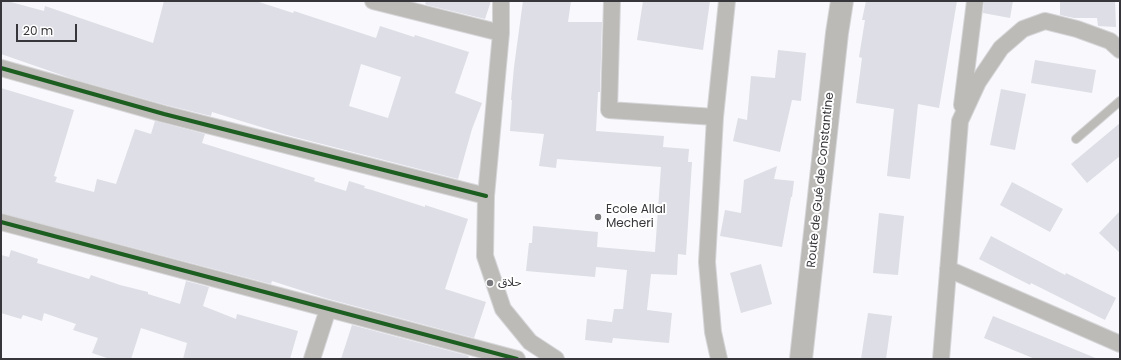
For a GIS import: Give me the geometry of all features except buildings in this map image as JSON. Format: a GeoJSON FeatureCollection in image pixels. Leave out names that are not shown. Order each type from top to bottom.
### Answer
{"type":"FeatureCollection","features":[{"type":"Feature","properties":{"kind":"main road","name":"Route de Gué de Constantine"},"geometry":{"type":"LineString","coordinates":[[801,359],[837,34],[842,1]]}},
{"type":"Feature","properties":{"kind":"street"},"geometry":{"type":"LineString","coordinates":[[373,1],[501,33]]}},
{"type":"Feature","properties":{"kind":"street"},"geometry":{"type":"LineString","coordinates":[[501,1],[501,33],[486,196],[485,256],[503,309],[530,342],[556,359]]}},
{"type":"Feature","properties":{"kind":"street"},"geometry":{"type":"LineString","coordinates":[[612,1],[609,110],[716,117]]}},
{"type":"Feature","properties":{"kind":"street"},"geometry":{"type":"LineString","coordinates":[[719,359],[713,332],[707,262],[716,117],[727,1]]}},
{"type":"Feature","properties":{"kind":"street"},"geometry":{"type":"LineString","coordinates":[[941,359],[960,121],[975,1]]}},
{"type":"Feature","properties":{"kind":"street"},"geometry":{"type":"LineString","coordinates":[[960,121],[982,76],[1001,48],[1023,29],[1045,21],[1077,29],[1110,42],[1120,50]]}},
{"type":"Feature","properties":{"kind":"street"},"geometry":{"type":"LineString","coordinates":[[1,68],[171,116],[486,196]]}},
{"type":"Feature","properties":{"kind":"street"},"geometry":{"type":"LineString","coordinates":[[1,222],[517,359]]}},
{"type":"Feature","properties":{"kind":"street"},"geometry":{"type":"LineString","coordinates":[[948,269],[1120,344]]}},
{"type":"Feature","properties":{"kind":"street"},"geometry":{"type":"LineString","coordinates":[[312,359],[328,309]]}},
{"type":"Feature","properties":{"kind":"lane"},"geometry":{"type":"LineString","coordinates":[[1076,139],[1120,101]]}},
{"type":"Feature","properties":{"kind":"cycle path"},"geometry":{"type":"LineString","coordinates":[[1,68],[164,114],[486,196]]}},
{"type":"Feature","properties":{"kind":"cycle path"},"geometry":{"type":"LineString","coordinates":[[1,222],[517,359]]}},
{"type":"Feature","properties":{"kind":"place","name":"Ecole Allal Mecheri"},"geometry":{"type":"Point","coordinates":[598,217]}},
{"type":"Feature","properties":{"kind":"place","name":"حلاق"},"geometry":{"type":"Point","coordinates":[490,283]}}]}
